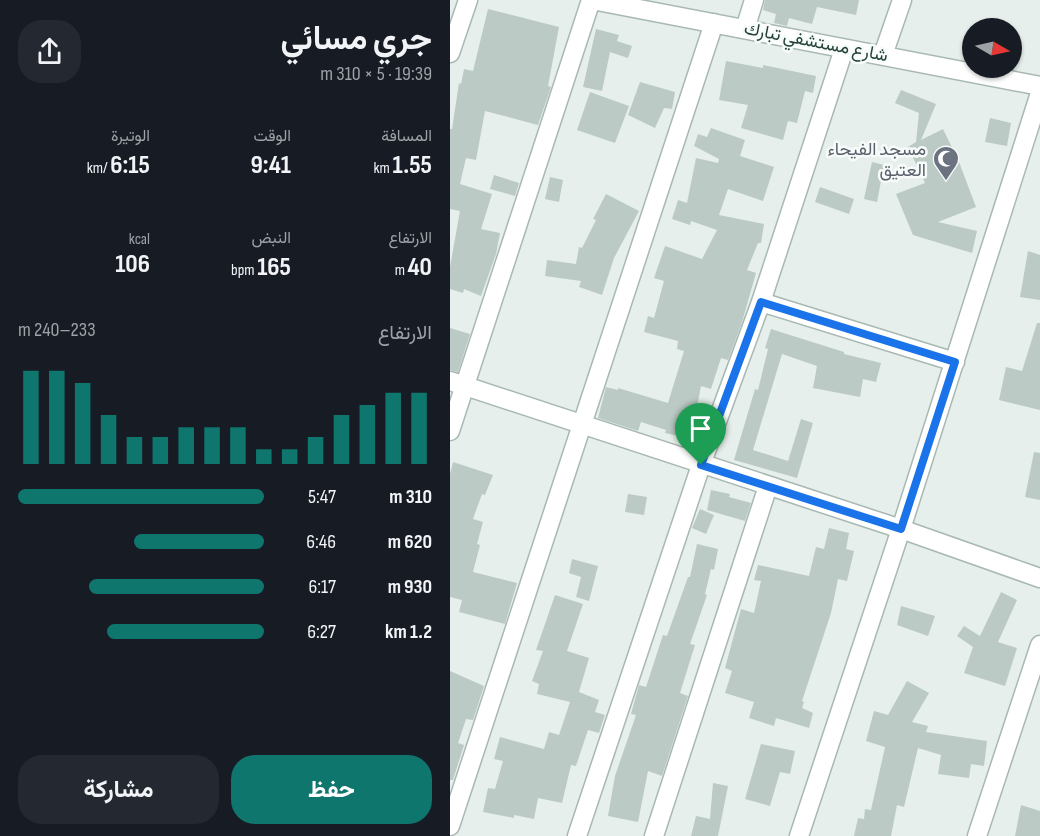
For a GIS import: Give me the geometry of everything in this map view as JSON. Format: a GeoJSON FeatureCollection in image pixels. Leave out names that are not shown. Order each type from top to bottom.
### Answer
{"type":"FeatureCollection","features":[{"type":"Feature","properties":{"kind":"street"},"geometry":{"type":"LineString","coordinates":[[450,52],[468,0]]}},
{"type":"Feature","properties":{"kind":"street"},"geometry":{"type":"LineString","coordinates":[[450,431],[458,384],[592,0]]}},
{"type":"Feature","properties":{"kind":"street","name":"شارع مستشفي تبارك"},"geometry":{"type":"LineString","coordinates":[[592,0],[1040,86]]}},
{"type":"Feature","properties":{"kind":"street"},"geometry":{"type":"LineString","coordinates":[[745,29],[754,0]]}},
{"type":"Feature","properties":{"kind":"street"},"geometry":{"type":"LineString","coordinates":[[883,55],[902,0]]}},
{"type":"Feature","properties":{"kind":"street"},"geometry":{"type":"LineString","coordinates":[[450,826],[714,23]]}},
{"type":"Feature","properties":{"kind":"street"},"geometry":{"type":"LineString","coordinates":[[577,836],[701,465],[761,302],[844,49]]}},
{"type":"Feature","properties":{"kind":"street"},"geometry":{"type":"LineString","coordinates":[[799,836],[901,529],[1040,93]]}},
{"type":"Feature","properties":{"kind":"street"},"geometry":{"type":"LineString","coordinates":[[761,302],[955,362]]}},
{"type":"Feature","properties":{"kind":"street"},"geometry":{"type":"LineString","coordinates":[[458,384],[901,529],[1040,578]]}},
{"type":"Feature","properties":{"kind":"street"},"geometry":{"type":"LineString","coordinates":[[654,836],[768,486]]}},
{"type":"Feature","properties":{"kind":"street"},"geometry":{"type":"LineString","coordinates":[[977,836],[1040,645]]}},
{"type":"Feature","properties":{"kind":"building"},"geometry":{"type":"Polygon","coordinates":[[[765,0],[859,0],[856,15],[817,7],[812,24],[789,18],[787,26],[774,23],[776,14],[763,10],[765,0]]]}},
{"type":"Feature","properties":{"kind":"building"},"geometry":{"type":"Polygon","coordinates":[[[488,9],[559,27],[548,86],[551,87],[538,125],[485,111],[476,160],[466,158],[460,184],[492,194],[481,229],[500,233],[496,254],[481,296],[464,289],[463,293],[450,289],[450,267],[460,211],[450,209],[450,129],[452,129],[459,83],[461,84],[464,69],[473,71],[488,9]]]}},
{"type":"Feature","properties":{"kind":"building"},"geometry":{"type":"Polygon","coordinates":[[[596,29],[619,35],[617,41],[632,46],[628,58],[610,52],[602,91],[583,87],[596,29]]]}},
{"type":"Feature","properties":{"kind":"building"},"geometry":{"type":"Polygon","coordinates":[[[726,61],[763,68],[763,65],[816,76],[813,93],[805,91],[797,123],[788,121],[783,140],[741,128],[748,105],[719,100],[726,61]]]}},
{"type":"Feature","properties":{"kind":"building"},"geometry":{"type":"Polygon","coordinates":[[[640,82],[675,92],[672,109],[664,108],[655,128],[628,115],[640,82]]]}},
{"type":"Feature","properties":{"kind":"building"},"geometry":{"type":"Polygon","coordinates":[[[901,90],[936,104],[921,140],[943,129],[959,162],[976,207],[938,222],[977,231],[972,253],[913,235],[896,194],[925,183],[908,147],[916,142],[919,113],[895,103],[901,90]]]}},
{"type":"Feature","properties":{"kind":"building"},"geometry":{"type":"Polygon","coordinates":[[[590,92],[629,106],[615,143],[577,130],[590,92]]]}},
{"type":"Feature","properties":{"kind":"building"},"geometry":{"type":"Polygon","coordinates":[[[990,118],[1011,123],[1007,146],[985,142],[990,118]]]}},
{"type":"Feature","properties":{"kind":"building"},"geometry":{"type":"Polygon","coordinates":[[[711,128],[745,140],[740,156],[774,167],[763,201],[728,189],[719,215],[764,224],[761,243],[758,243],[747,270],[756,273],[728,360],[721,358],[711,389],[701,386],[691,439],[665,433],[666,430],[641,422],[638,431],[598,418],[606,387],[618,390],[618,388],[668,403],[684,351],[677,349],[678,341],[644,332],[648,316],[654,318],[664,281],[654,278],[665,246],[702,259],[717,230],[691,221],[690,225],[672,219],[678,200],[687,203],[696,158],[718,163],[719,159],[694,146],[698,134],[707,137],[711,128]]]}},
{"type":"Feature","properties":{"kind":"building"},"geometry":{"type":"Polygon","coordinates":[[[872,162],[884,165],[877,202],[864,199],[872,162]]]}},
{"type":"Feature","properties":{"kind":"building"},"geometry":{"type":"Polygon","coordinates":[[[494,175],[519,183],[515,196],[490,189],[494,175]]]}},
{"type":"Feature","properties":{"kind":"building"},"geometry":{"type":"Polygon","coordinates":[[[550,177],[563,180],[559,202],[545,199],[550,177]]]}},
{"type":"Feature","properties":{"kind":"building"},"geometry":{"type":"Polygon","coordinates":[[[820,187],[854,199],[849,214],[815,202],[820,187]]]}},
{"type":"Feature","properties":{"kind":"building"},"geometry":{"type":"Polygon","coordinates":[[[606,194],[639,211],[614,258],[602,295],[579,287],[581,281],[545,276],[547,260],[576,264],[579,247],[582,248],[606,194]]]}},
{"type":"Feature","properties":{"kind":"building"},"geometry":{"type":"Polygon","coordinates":[[[1028,251],[1040,255],[1040,300],[1020,297],[1028,251]]]}},
{"type":"Feature","properties":{"kind":"building"},"geometry":{"type":"Polygon","coordinates":[[[1037,323],[1040,323],[1040,410],[999,400],[1006,367],[1022,371],[1037,323]]]}},
{"type":"Feature","properties":{"kind":"building"},"geometry":{"type":"Polygon","coordinates":[[[450,328],[470,334],[458,372],[450,370],[450,328]]]}},
{"type":"Feature","properties":{"kind":"building"},"geometry":{"type":"Polygon","coordinates":[[[771,329],[844,352],[844,354],[881,363],[876,382],[863,379],[860,397],[813,388],[817,366],[782,354],[753,450],[788,461],[801,419],[813,423],[797,478],[734,460],[755,389],[758,390],[768,349],[765,348],[771,329]]]}},
{"type":"Feature","properties":{"kind":"building"},"geometry":{"type":"Polygon","coordinates":[[[1034,452],[1040,453],[1040,500],[1025,497],[1034,452]]]}},
{"type":"Feature","properties":{"kind":"building"},"geometry":{"type":"Polygon","coordinates":[[[453,462],[493,475],[485,495],[482,494],[473,519],[483,522],[473,572],[517,583],[505,624],[459,612],[462,600],[450,597],[450,474],[453,462]]]}},
{"type":"Feature","properties":{"kind":"building"},"geometry":{"type":"Polygon","coordinates":[[[711,490],[730,494],[729,497],[751,503],[745,521],[707,510],[711,490]]]}},
{"type":"Feature","properties":{"kind":"building"},"geometry":{"type":"Polygon","coordinates":[[[628,494],[647,497],[644,515],[625,512],[628,494]]]}},
{"type":"Feature","properties":{"kind":"building"},"geometry":{"type":"Polygon","coordinates":[[[700,509],[714,515],[706,534],[692,528],[700,509]]]}},
{"type":"Feature","properties":{"kind":"building"},"geometry":{"type":"Polygon","coordinates":[[[829,528],[849,533],[846,549],[854,551],[847,581],[838,579],[831,613],[802,701],[804,702],[802,708],[813,713],[809,728],[776,718],[774,726],[749,718],[754,702],[725,693],[732,671],[725,668],[741,609],[754,613],[761,581],[754,580],[758,565],[809,576],[816,547],[824,549],[829,528]]]}},
{"type":"Feature","properties":{"kind":"building"},"geometry":{"type":"Polygon","coordinates":[[[697,544],[718,549],[714,570],[711,569],[705,594],[707,595],[690,644],[695,645],[680,693],[688,696],[662,776],[648,771],[638,822],[608,816],[615,776],[636,715],[631,714],[639,685],[646,687],[663,635],[667,636],[688,577],[690,577],[697,544]]]}},
{"type":"Feature","properties":{"kind":"building"},"geometry":{"type":"Polygon","coordinates":[[[572,559],[598,566],[589,601],[576,597],[581,577],[569,573],[572,559]]]}},
{"type":"Feature","properties":{"kind":"building"},"geometry":{"type":"Polygon","coordinates":[[[1001,592],[1017,600],[998,642],[1017,648],[1005,686],[964,673],[973,647],[957,636],[964,626],[980,636],[1001,592]]]}},
{"type":"Feature","properties":{"kind":"building"},"geometry":{"type":"Polygon","coordinates":[[[555,595],[583,604],[567,651],[589,658],[579,692],[599,700],[595,712],[605,715],[599,733],[588,730],[576,766],[571,765],[562,803],[538,798],[534,819],[483,812],[488,788],[495,789],[503,761],[494,759],[500,737],[544,749],[549,732],[559,735],[570,702],[537,694],[539,684],[532,681],[543,651],[536,650],[555,595]]]}},
{"type":"Feature","properties":{"kind":"building"},"geometry":{"type":"Polygon","coordinates":[[[901,606],[935,616],[928,636],[897,625],[901,606]]]}},
{"type":"Feature","properties":{"kind":"building"},"geometry":{"type":"Polygon","coordinates":[[[450,671],[484,686],[473,720],[466,719],[458,743],[464,745],[453,780],[450,780],[450,671]]]}},
{"type":"Feature","properties":{"kind":"building"},"geometry":{"type":"Polygon","coordinates":[[[907,681],[929,693],[912,722],[928,726],[926,732],[987,741],[984,766],[971,764],[969,778],[938,774],[941,755],[918,748],[904,807],[897,805],[891,836],[854,836],[858,818],[864,819],[865,809],[871,810],[885,747],[866,741],[874,711],[888,715],[907,681]]]}},
{"type":"Feature","properties":{"kind":"building"},"geometry":{"type":"Polygon","coordinates":[[[761,744],[795,751],[790,774],[780,772],[770,806],[745,799],[761,744]]]}},
{"type":"Feature","properties":{"kind":"building"},"geometry":{"type":"Polygon","coordinates":[[[713,783],[728,786],[718,836],[691,836],[696,816],[710,819],[713,783]]]}},
{"type":"Feature","properties":{"kind":"building"},"geometry":{"type":"Polygon","coordinates":[[[1021,805],[1040,811],[1040,836],[1015,836],[1021,805]]]}},
{"type":"Feature","properties":{"kind":"place","name":"مسجد الفيحاء العتيق"},"geometry":{"type":"Point","coordinates":[946,182]}},
{"type":"Feature","properties":{"kind":"route"},"geometry":{"type":"LineString","coordinates":[[761,302],[955,362],[901,529],[701,465],[761,302]]}}]}
